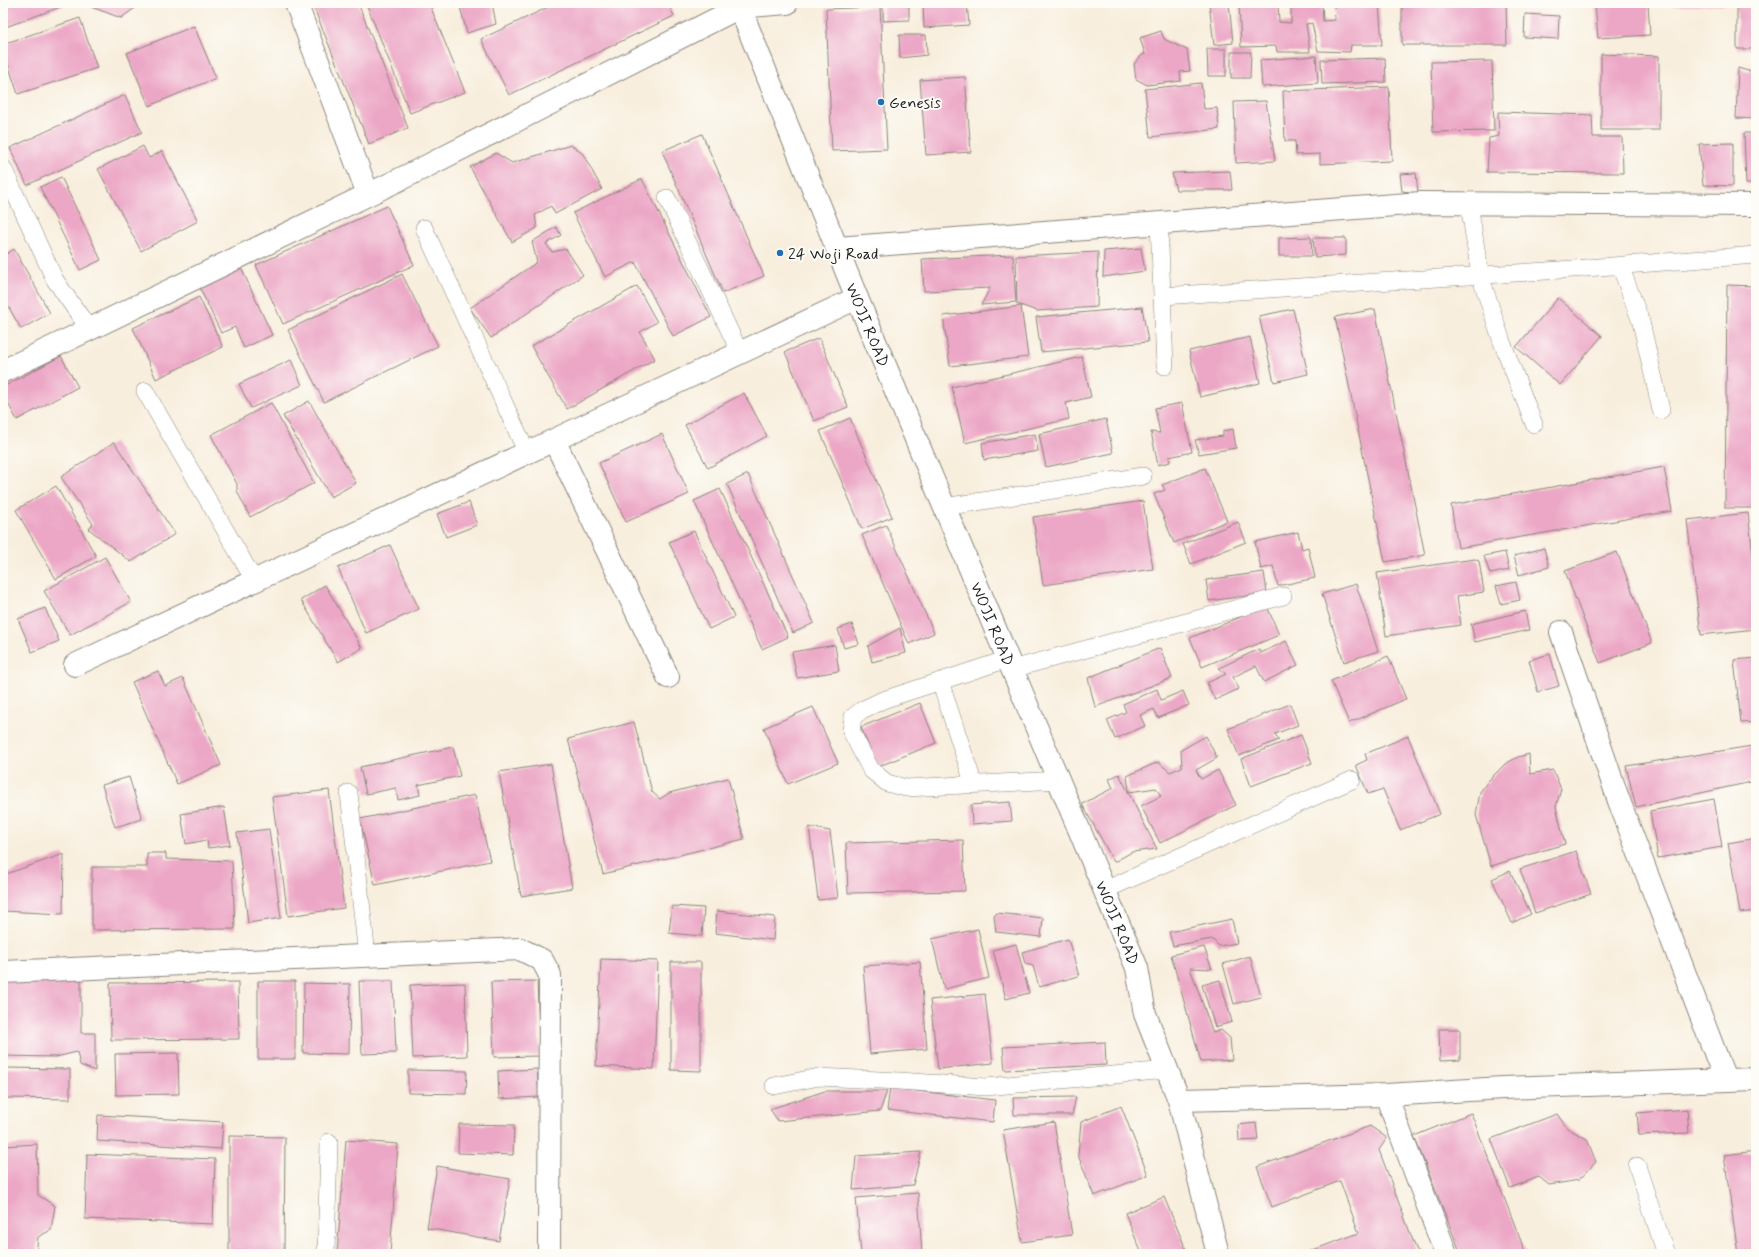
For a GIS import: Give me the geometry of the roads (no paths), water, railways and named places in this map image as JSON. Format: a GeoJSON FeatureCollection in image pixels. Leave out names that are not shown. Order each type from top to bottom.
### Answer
{"type":"FeatureCollection","features":[{"type":"Feature","properties":{"kind":"street"},"geometry":{"type":"LineString","coordinates":[[296,3],[368,194]]}},
{"type":"Feature","properties":{"kind":"street"},"geometry":{"type":"LineString","coordinates":[[3,371],[368,194],[739,5],[787,3]]}},
{"type":"Feature","properties":{"kind":"street","name":"WOJI ROAD"},"geometry":{"type":"LineString","coordinates":[[739,5],[857,298],[1137,968],[1145,1014],[1179,1100],[1218,1254]]}},
{"type":"Feature","properties":{"kind":"street"},"geometry":{"type":"LineString","coordinates":[[837,248],[1421,203],[1756,205]]}},
{"type":"Feature","properties":{"kind":"street"},"geometry":{"type":"LineString","coordinates":[[75,665],[857,298]]}},
{"type":"Feature","properties":{"kind":"street"},"geometry":{"type":"LineString","coordinates":[[554,440],[668,677]]}},
{"type":"Feature","properties":{"kind":"street"},"geometry":{"type":"LineString","coordinates":[[1561,632],[1619,801],[1725,1079]]}},
{"type":"Feature","properties":{"kind":"street"},"geometry":{"type":"LineString","coordinates":[[3,972],[520,949],[542,960],[550,975],[549,1254]]}},
{"type":"Feature","properties":{"kind":"street"},"geometry":{"type":"LineString","coordinates":[[1179,1100],[1386,1095],[1725,1079],[1756,1079]]}},
{"type":"Feature","properties":{"kind":"street"},"geometry":{"type":"LineString","coordinates":[[1386,1095],[1446,1254]]}},
{"type":"Feature","properties":{"kind":"lane"},"geometry":{"type":"LineString","coordinates":[[3,168],[55,280],[89,329]]}},
{"type":"Feature","properties":{"kind":"lane"},"geometry":{"type":"LineString","coordinates":[[667,198],[740,353]]}},
{"type":"Feature","properties":{"kind":"lane"},"geometry":{"type":"LineString","coordinates":[[1469,203],[1480,275],[1502,342],[1534,424]]}},
{"type":"Feature","properties":{"kind":"lane"},"geometry":{"type":"LineString","coordinates":[[1159,223],[1165,366]]}},
{"type":"Feature","properties":{"kind":"lane"},"geometry":{"type":"LineString","coordinates":[[424,228],[527,453]]}},
{"type":"Feature","properties":{"kind":"lane"},"geometry":{"type":"LineString","coordinates":[[1162,296],[1756,255]]}},
{"type":"Feature","properties":{"kind":"lane"},"geometry":{"type":"LineString","coordinates":[[1620,265],[1641,322],[1661,410]]}},
{"type":"Feature","properties":{"kind":"lane"},"geometry":{"type":"LineString","coordinates":[[145,391],[254,580]]}},
{"type":"Feature","properties":{"kind":"lane"},"geometry":{"type":"LineString","coordinates":[[944,507],[1143,476]]}},
{"type":"Feature","properties":{"kind":"lane"},"geometry":{"type":"LineString","coordinates":[[1059,780],[906,788],[887,783],[871,770],[851,731],[854,717],[862,710],[883,700],[940,681],[1283,596]]}},
{"type":"Feature","properties":{"kind":"lane"},"geometry":{"type":"LineString","coordinates":[[940,681],[974,785]]}},
{"type":"Feature","properties":{"kind":"lane"},"geometry":{"type":"LineString","coordinates":[[1104,890],[1352,780]]}},
{"type":"Feature","properties":{"kind":"lane"},"geometry":{"type":"LineString","coordinates":[[349,793],[367,956]]}},
{"type":"Feature","properties":{"kind":"lane"},"geometry":{"type":"LineString","coordinates":[[774,1086],[819,1077],[986,1087],[1167,1070]]}},
{"type":"Feature","properties":{"kind":"lane"},"geometry":{"type":"LineString","coordinates":[[326,1254],[329,1142]]}},
{"type":"Feature","properties":{"kind":"lane"},"geometry":{"type":"LineString","coordinates":[[1637,1166],[1666,1254]]}},
{"type":"Feature","properties":{"kind":"place","name":"Genesis"},"geometry":{"type":"Point","coordinates":[881,102]}},
{"type":"Feature","properties":{"kind":"place","name":"24 Woji Road"},"geometry":{"type":"Point","coordinates":[780,253]}}]}
